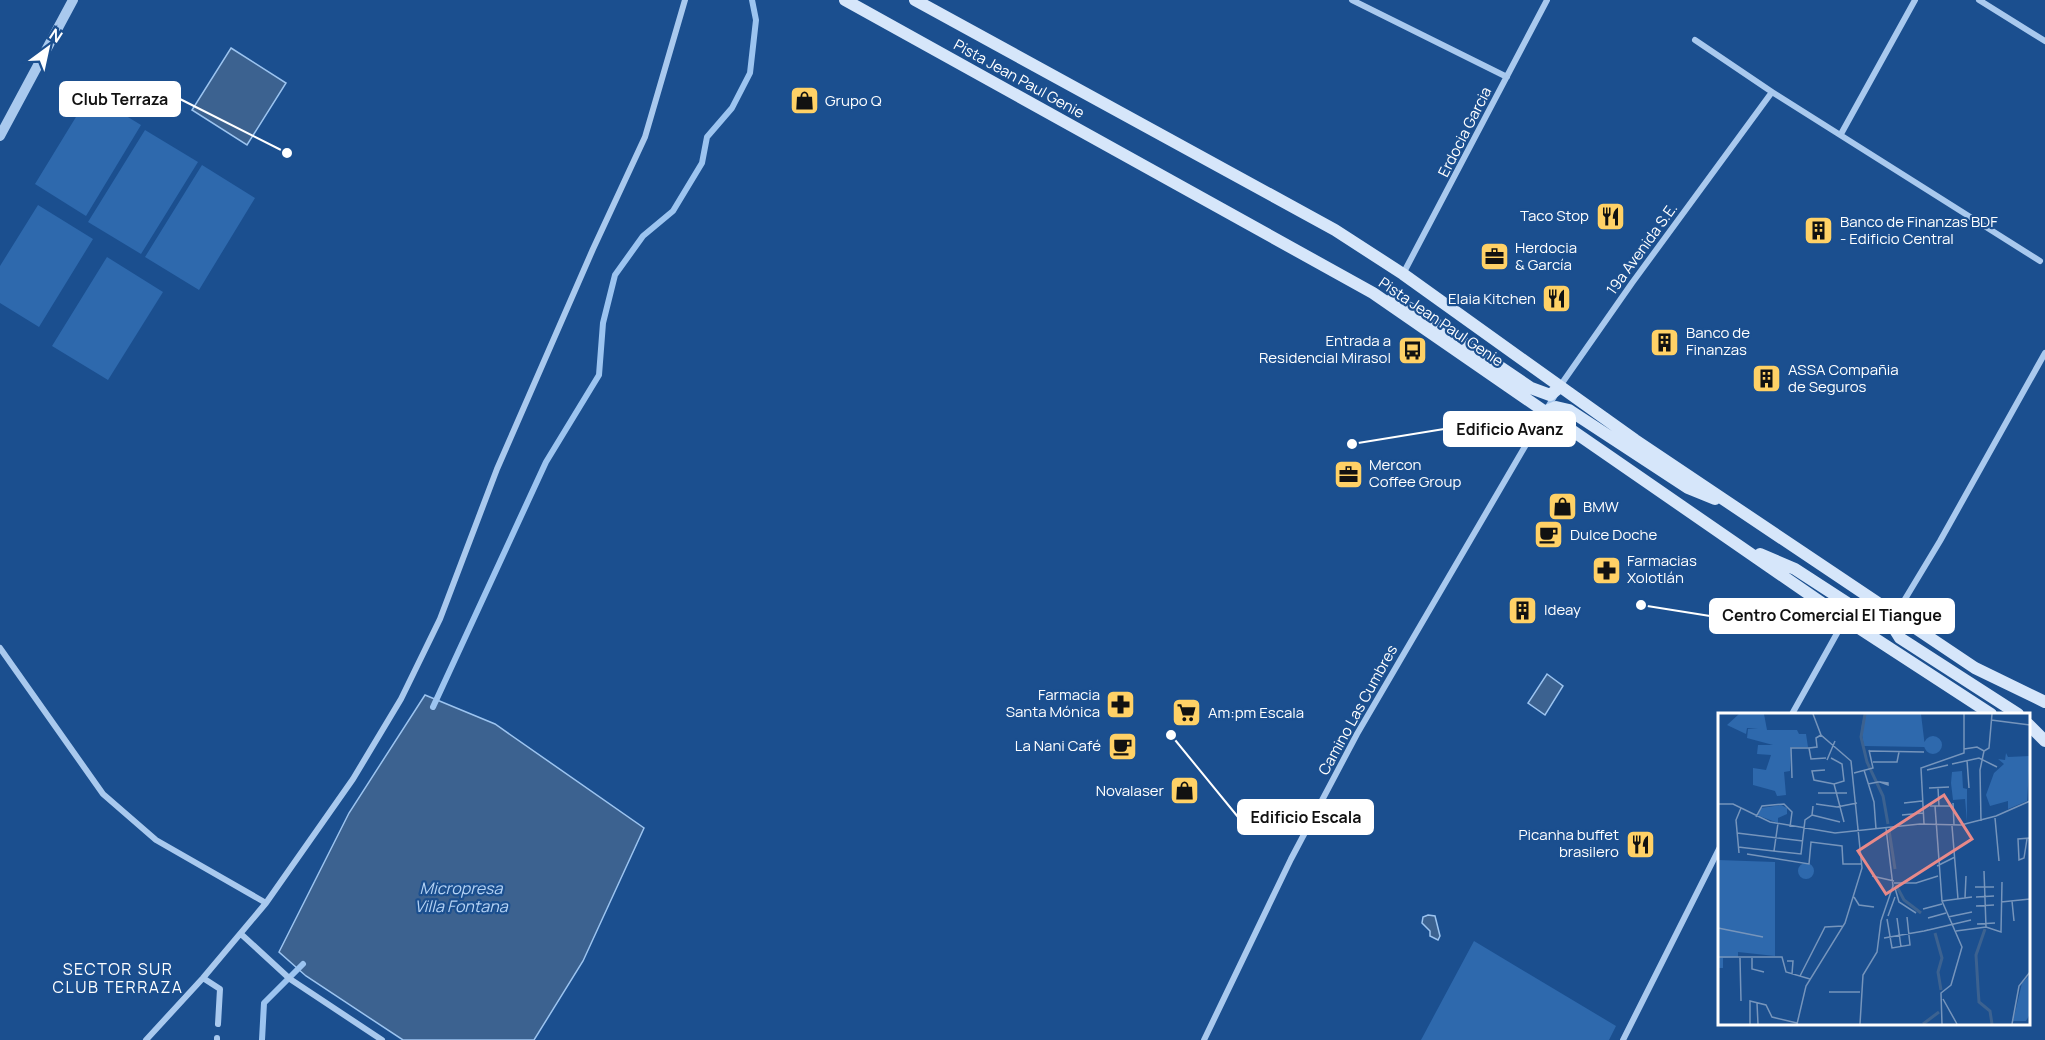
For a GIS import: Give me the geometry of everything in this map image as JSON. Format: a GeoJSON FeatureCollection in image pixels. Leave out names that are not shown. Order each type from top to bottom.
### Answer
{"type":"FeatureCollection","features":[{"type":"Feature","properties":{"kind":"main road","name":"Pista Jean Paul Genie"},"geometry":{"type":"LineString","coordinates":[[845,0],[1373,293],[1549,406],[1845,619],[1989,713]]}},
{"type":"Feature","properties":{"kind":"main road","name":"Pista Jean Paul Genie"},"geometry":{"type":"LineString","coordinates":[[915,0],[1335,230],[1403,274],[1560,387],[1731,504],[1976,668],[2045,702]]}},
{"type":"Feature","properties":{"kind":"main road"},"geometry":{"type":"LineString","coordinates":[[1373,293],[1419,312],[1531,388],[1550,395],[1560,387]]}},
{"type":"Feature","properties":{"kind":"main road"},"geometry":{"type":"LineString","coordinates":[[1549,406],[1569,410],[1688,488],[1731,504]]}},
{"type":"Feature","properties":{"kind":"main road"},"geometry":{"type":"LineString","coordinates":[[1745,549],[1788,565],[1872,619],[1882,620],[1895,614],[1895,630],[1900,638],[2016,713]]}},
{"type":"Feature","properties":{"kind":"main road"},"geometry":{"type":"LineString","coordinates":[[2030,726],[2045,741]]}},
{"type":"Feature","properties":{"kind":"main road"},"geometry":{"type":"LineString","coordinates":[[2030,735],[2045,741]]}},
{"type":"Feature","properties":{"kind":"street"},"geometry":{"type":"LineString","coordinates":[[0,136],[73,0]]}},
{"type":"Feature","properties":{"kind":"street"},"geometry":{"type":"LineString","coordinates":[[146,1040],[203,978],[266,903],[353,779],[401,699],[440,619],[497,469],[593,249],[645,137],[685,0]]}},
{"type":"Feature","properties":{"kind":"street"},"geometry":{"type":"LineString","coordinates":[[1352,0],[1507,77]]}},
{"type":"Feature","properties":{"kind":"street","name":"Erdocia Garcia"},"geometry":{"type":"LineString","coordinates":[[1403,274],[1547,0]]}},
{"type":"Feature","properties":{"kind":"street"},"geometry":{"type":"LineString","coordinates":[[1841,134],[1915,0]]}},
{"type":"Feature","properties":{"kind":"street"},"geometry":{"type":"LineString","coordinates":[[1979,0],[2045,41]]}},
{"type":"Feature","properties":{"kind":"street"},"geometry":{"type":"LineString","coordinates":[[1695,40],[1772,92],[2040,261]]}},
{"type":"Feature","properties":{"kind":"street","name":"19a Avenida S.E."},"geometry":{"type":"LineString","coordinates":[[1549,406],[1637,275],[1772,92]]}},
{"type":"Feature","properties":{"kind":"street"},"geometry":{"type":"LineString","coordinates":[[1895,614],[1940,541],[2045,353]]}},
{"type":"Feature","properties":{"kind":"street","name":"Camino Las Cumbres"},"geometry":{"type":"LineString","coordinates":[[1204,1040],[1291,859],[1357,734],[1549,406]]}},
{"type":"Feature","properties":{"kind":"street"},"geometry":{"type":"LineString","coordinates":[[1793,713],[1845,619]]}},
{"type":"Feature","properties":{"kind":"street"},"geometry":{"type":"LineString","coordinates":[[0,648],[103,794],[156,840],[266,903]]}},
{"type":"Feature","properties":{"kind":"street"},"geometry":{"type":"LineString","coordinates":[[1623,1040],[1718,849]]}},
{"type":"Feature","properties":{"kind":"street"},"geometry":{"type":"LineString","coordinates":[[241,934],[290,979],[382,1040]]}},
{"type":"Feature","properties":{"kind":"street"},"geometry":{"type":"LineString","coordinates":[[203,978],[220,989],[218,1024]]}},
{"type":"Feature","properties":{"kind":"shaded area"},"geometry":{"type":"Polygon","coordinates":[[[90,94],[141,125],[86,216],[35,184],[90,94]]]}},
{"type":"Feature","properties":{"kind":"shaded area"},"geometry":{"type":"Polygon","coordinates":[[[145,130],[198,162],[141,254],[88,222],[145,130]]]}},
{"type":"Feature","properties":{"kind":"shaded area"},"geometry":{"type":"Polygon","coordinates":[[[202,165],[255,198],[199,290],[145,257],[202,165]]]}},
{"type":"Feature","properties":{"kind":"shaded area"},"geometry":{"type":"Polygon","coordinates":[[[38,205],[93,239],[39,327],[0,303],[0,266],[38,205]]]}},
{"type":"Feature","properties":{"kind":"shaded area"},"geometry":{"type":"Polygon","coordinates":[[[107,257],[163,292],[108,380],[52,346],[107,257]]]}},
{"type":"Feature","properties":{"kind":"shaded area"},"geometry":{"type":"Polygon","coordinates":[[[1474,941],[1616,1026],[1609,1040],[1421,1040],[1474,941]]]}},
{"type":"Feature","properties":{"kind":"water"},"geometry":{"type":"Polygon","coordinates":[[[231,48],[286,83],[247,145],[192,110],[231,48]]]}},
{"type":"Feature","properties":{"kind":"water"},"geometry":{"type":"Polygon","coordinates":[[[1547,674],[1563,686],[1545,715],[1528,703],[1547,674]]]}},
{"type":"Feature","properties":{"kind":"water","name":"Micropresa Villa Fontana"},"geometry":{"type":"Polygon","coordinates":[[[425,695],[495,724],[644,828],[583,961],[534,1040],[403,1040],[306,976],[279,952],[349,813],[425,695]]]}},
{"type":"Feature","properties":{"kind":"water"},"geometry":{"type":"Polygon","coordinates":[[[1435,916],[1440,936],[1438,940],[1430,936],[1430,931],[1422,923],[1423,917],[1435,916]]]}},
{"type":"Feature","properties":{"kind":"waterway"},"geometry":{"type":"LineString","coordinates":[[433,707],[546,462],[599,375],[603,323],[615,275],[643,236],[673,211],[702,163],[707,137],[732,108],[750,73],[756,20],[752,0]]}},
{"type":"Feature","properties":{"kind":"waterway"},"geometry":{"type":"LineString","coordinates":[[262,1040],[264,1003],[303,964]]}},
{"type":"Feature","properties":{"kind":"place","name":"Grupo Q"},"geometry":{"type":"Point","coordinates":[804,101]}},
{"type":"Feature","properties":{"kind":"place","name":"Club Terraza"},"geometry":{"type":"Point","coordinates":[287,153]}},
{"type":"Feature","properties":{"kind":"place","name":"Taco Stop"},"geometry":{"type":"Point","coordinates":[1610,216]}},
{"type":"Feature","properties":{"kind":"place","name":"Banco de Finanzas BDF - Edificio Central"},"geometry":{"type":"Point","coordinates":[1819,231]}},
{"type":"Feature","properties":{"kind":"place","name":"Herdocia & García"},"geometry":{"type":"Point","coordinates":[1494,257]}},
{"type":"Feature","properties":{"kind":"place","name":"Elaia Kitchen"},"geometry":{"type":"Point","coordinates":[1557,299]}},
{"type":"Feature","properties":{"kind":"place","name":"Banco de Finanzas"},"geometry":{"type":"Point","coordinates":[1665,342]}},
{"type":"Feature","properties":{"kind":"place","name":"Entrada a Residencial Mirasol"},"geometry":{"type":"Point","coordinates":[1412,350]}},
{"type":"Feature","properties":{"kind":"place","name":"ASSA Compañia de Seguros"},"geometry":{"type":"Point","coordinates":[1767,379]}},
{"type":"Feature","properties":{"kind":"place","name":"Edificio Avanz"},"geometry":{"type":"Point","coordinates":[1352,444]}},
{"type":"Feature","properties":{"kind":"place","name":"Mercon Coffee Group"},"geometry":{"type":"Point","coordinates":[1348,474]}},
{"type":"Feature","properties":{"kind":"place","name":"BMW"},"geometry":{"type":"Point","coordinates":[1562,507]}},
{"type":"Feature","properties":{"kind":"place","name":"Dulce Doche"},"geometry":{"type":"Point","coordinates":[1549,535]}},
{"type":"Feature","properties":{"kind":"place","name":"Farmacias Xolotlán"},"geometry":{"type":"Point","coordinates":[1606,570]}},
{"type":"Feature","properties":{"kind":"place","name":"Centro Comercial El Tiangue"},"geometry":{"type":"Point","coordinates":[1641,605]}},
{"type":"Feature","properties":{"kind":"place","name":"Ideay"},"geometry":{"type":"Point","coordinates":[1523,610]}},
{"type":"Feature","properties":{"kind":"place","name":"Farmacia Santa Mónica"},"geometry":{"type":"Point","coordinates":[1121,704]}},
{"type":"Feature","properties":{"kind":"place","name":"Am:pm Escala"},"geometry":{"type":"Point","coordinates":[1187,713]}},
{"type":"Feature","properties":{"kind":"place","name":"Edificio Escala"},"geometry":{"type":"Point","coordinates":[1171,735]}},
{"type":"Feature","properties":{"kind":"place","name":"La Nani Café"},"geometry":{"type":"Point","coordinates":[1122,746]}},
{"type":"Feature","properties":{"kind":"place","name":"Novalaser"},"geometry":{"type":"Point","coordinates":[1185,791]}},
{"type":"Feature","properties":{"kind":"place","name":"Picanha buffet brasilero"},"geometry":{"type":"Point","coordinates":[1640,844]}},
{"type":"Feature","properties":{"kind":"district","name":"SECTOR SUR CLUB TERRAZA"},"geometry":{"type":"Point","coordinates":[118,978]}}]}
